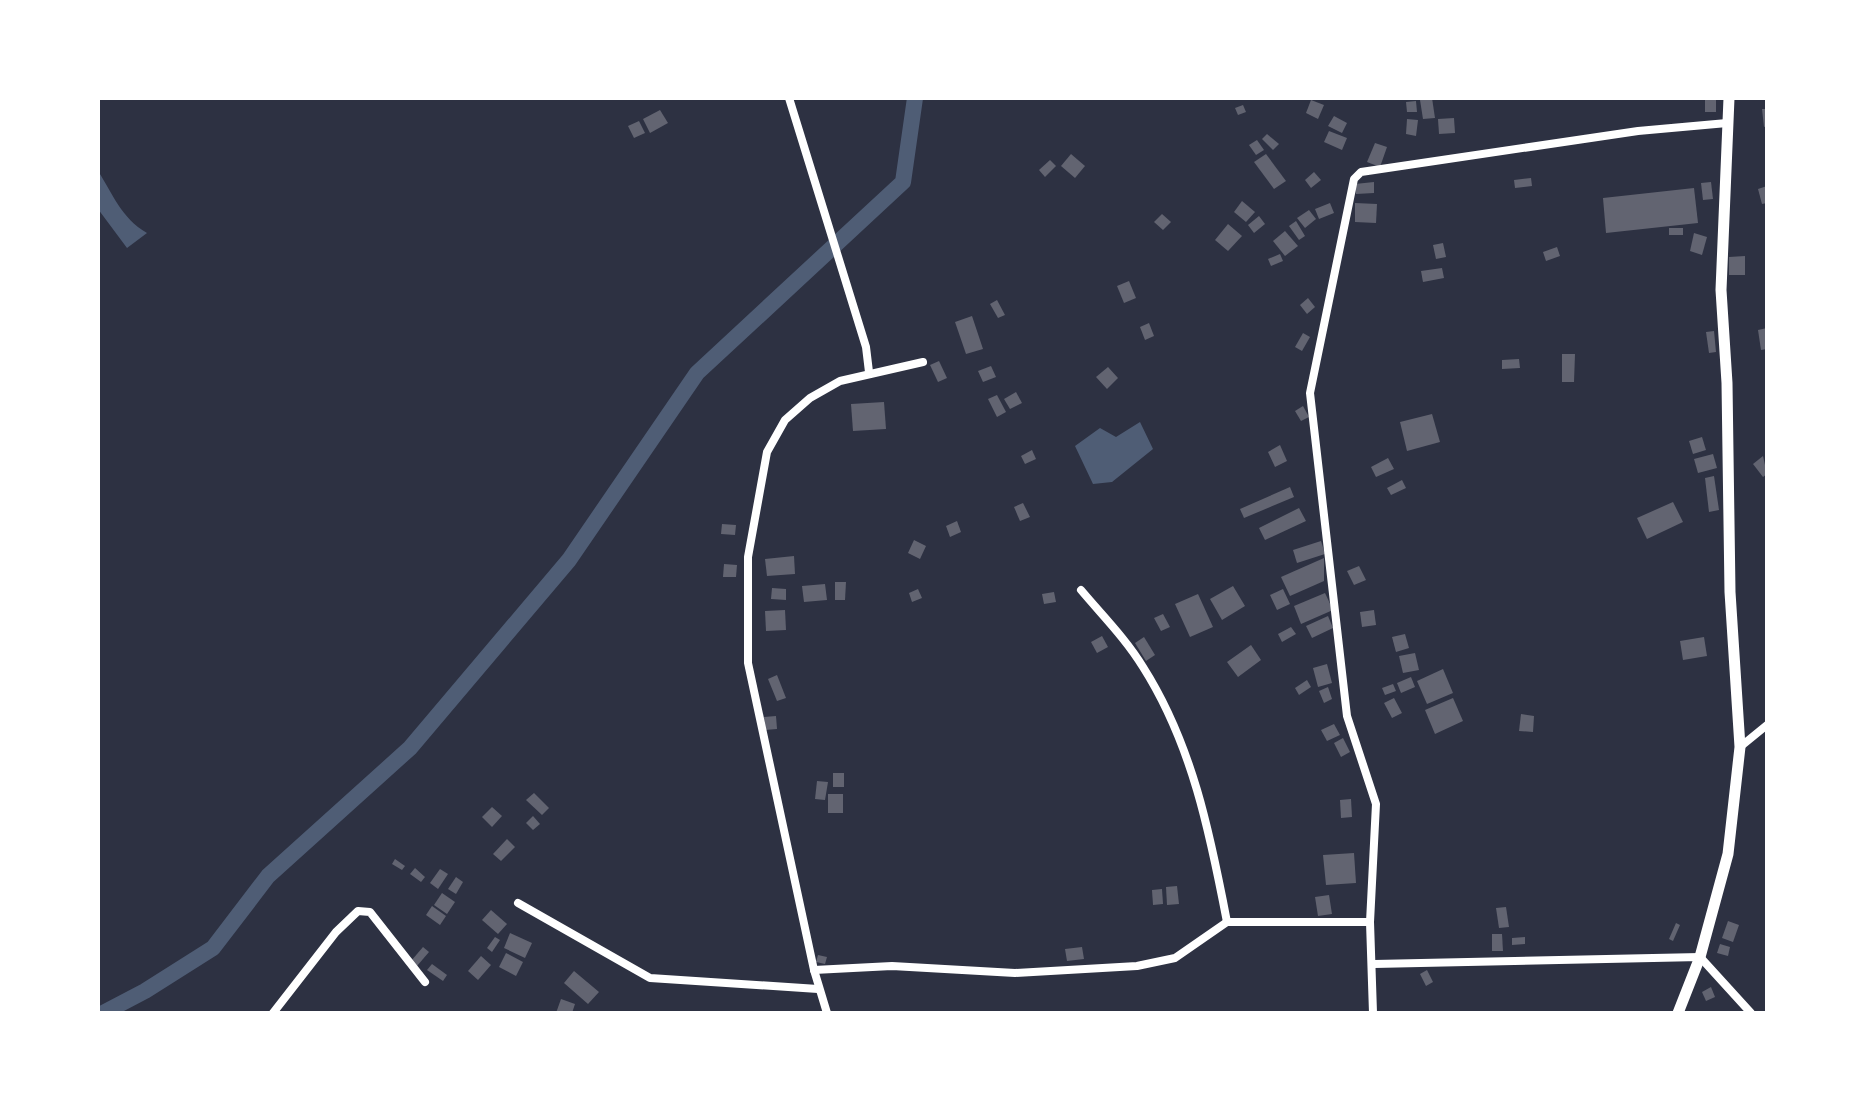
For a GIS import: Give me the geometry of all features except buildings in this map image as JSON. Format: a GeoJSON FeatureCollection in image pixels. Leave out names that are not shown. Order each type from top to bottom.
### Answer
{"type":"FeatureCollection","features":[{"type":"Feature","properties":{"kind":"main road"},"geometry":{"type":"LineString","coordinates":[[1678,1013],[1700,957],[1728,854],[1740,747],[1730,592],[1727,383],[1721,290],[1729,98]]}},
{"type":"Feature","properties":{"kind":"street"},"geometry":{"type":"LineString","coordinates":[[789,98],[866,347],[869,372]]}},
{"type":"Feature","properties":{"kind":"street"},"geometry":{"type":"LineString","coordinates":[[1373,1013],[1374,964],[1370,922],[1376,804],[1347,716],[1310,393],[1354,179],[1361,172],[1638,131],[1727,123]]}},
{"type":"Feature","properties":{"kind":"street"},"geometry":{"type":"LineString","coordinates":[[827,1013],[818,989],[748,663],[748,557],[767,452],[785,420],[810,398],[840,381],[923,362]]}},
{"type":"Feature","properties":{"kind":"street"},"geometry":{"type":"LineString","coordinates":[[1081,590],[1137,657],[1163,702],[1206,813],[1227,922]]}},
{"type":"Feature","properties":{"kind":"street"},"geometry":{"type":"LineString","coordinates":[[1740,747],[1767,725]]}},
{"type":"Feature","properties":{"kind":"street"},"geometry":{"type":"LineString","coordinates":[[518,903],[650,978],[818,989]]}},
{"type":"Feature","properties":{"kind":"street"},"geometry":{"type":"LineString","coordinates":[[273,1013],[336,932],[358,911],[370,912],[425,982]]}},
{"type":"Feature","properties":{"kind":"street"},"geometry":{"type":"LineString","coordinates":[[814,970],[892,966],[1015,973],[1137,966],[1175,958],[1227,922],[1370,922]]}},
{"type":"Feature","properties":{"kind":"street"},"geometry":{"type":"LineString","coordinates":[[1374,964],[1700,957],[1751,1013]]}},
{"type":"Feature","properties":{"kind":"water"},"geometry":{"type":"Polygon","coordinates":[[[98,171],[124,213],[147,233],[127,248],[98,209],[98,171]]]}},
{"type":"Feature","properties":{"kind":"water"},"geometry":{"type":"Polygon","coordinates":[[[1140,422],[1153,449],[1112,482],[1093,484],[1075,446],[1100,428],[1116,437],[1140,422]]]}},
{"type":"Feature","properties":{"kind":"waterway"},"geometry":{"type":"LineString","coordinates":[[103,1013],[145,991],[213,948],[268,876],[410,748],[569,560],[697,373],[903,182],[915,98]]}}]}
